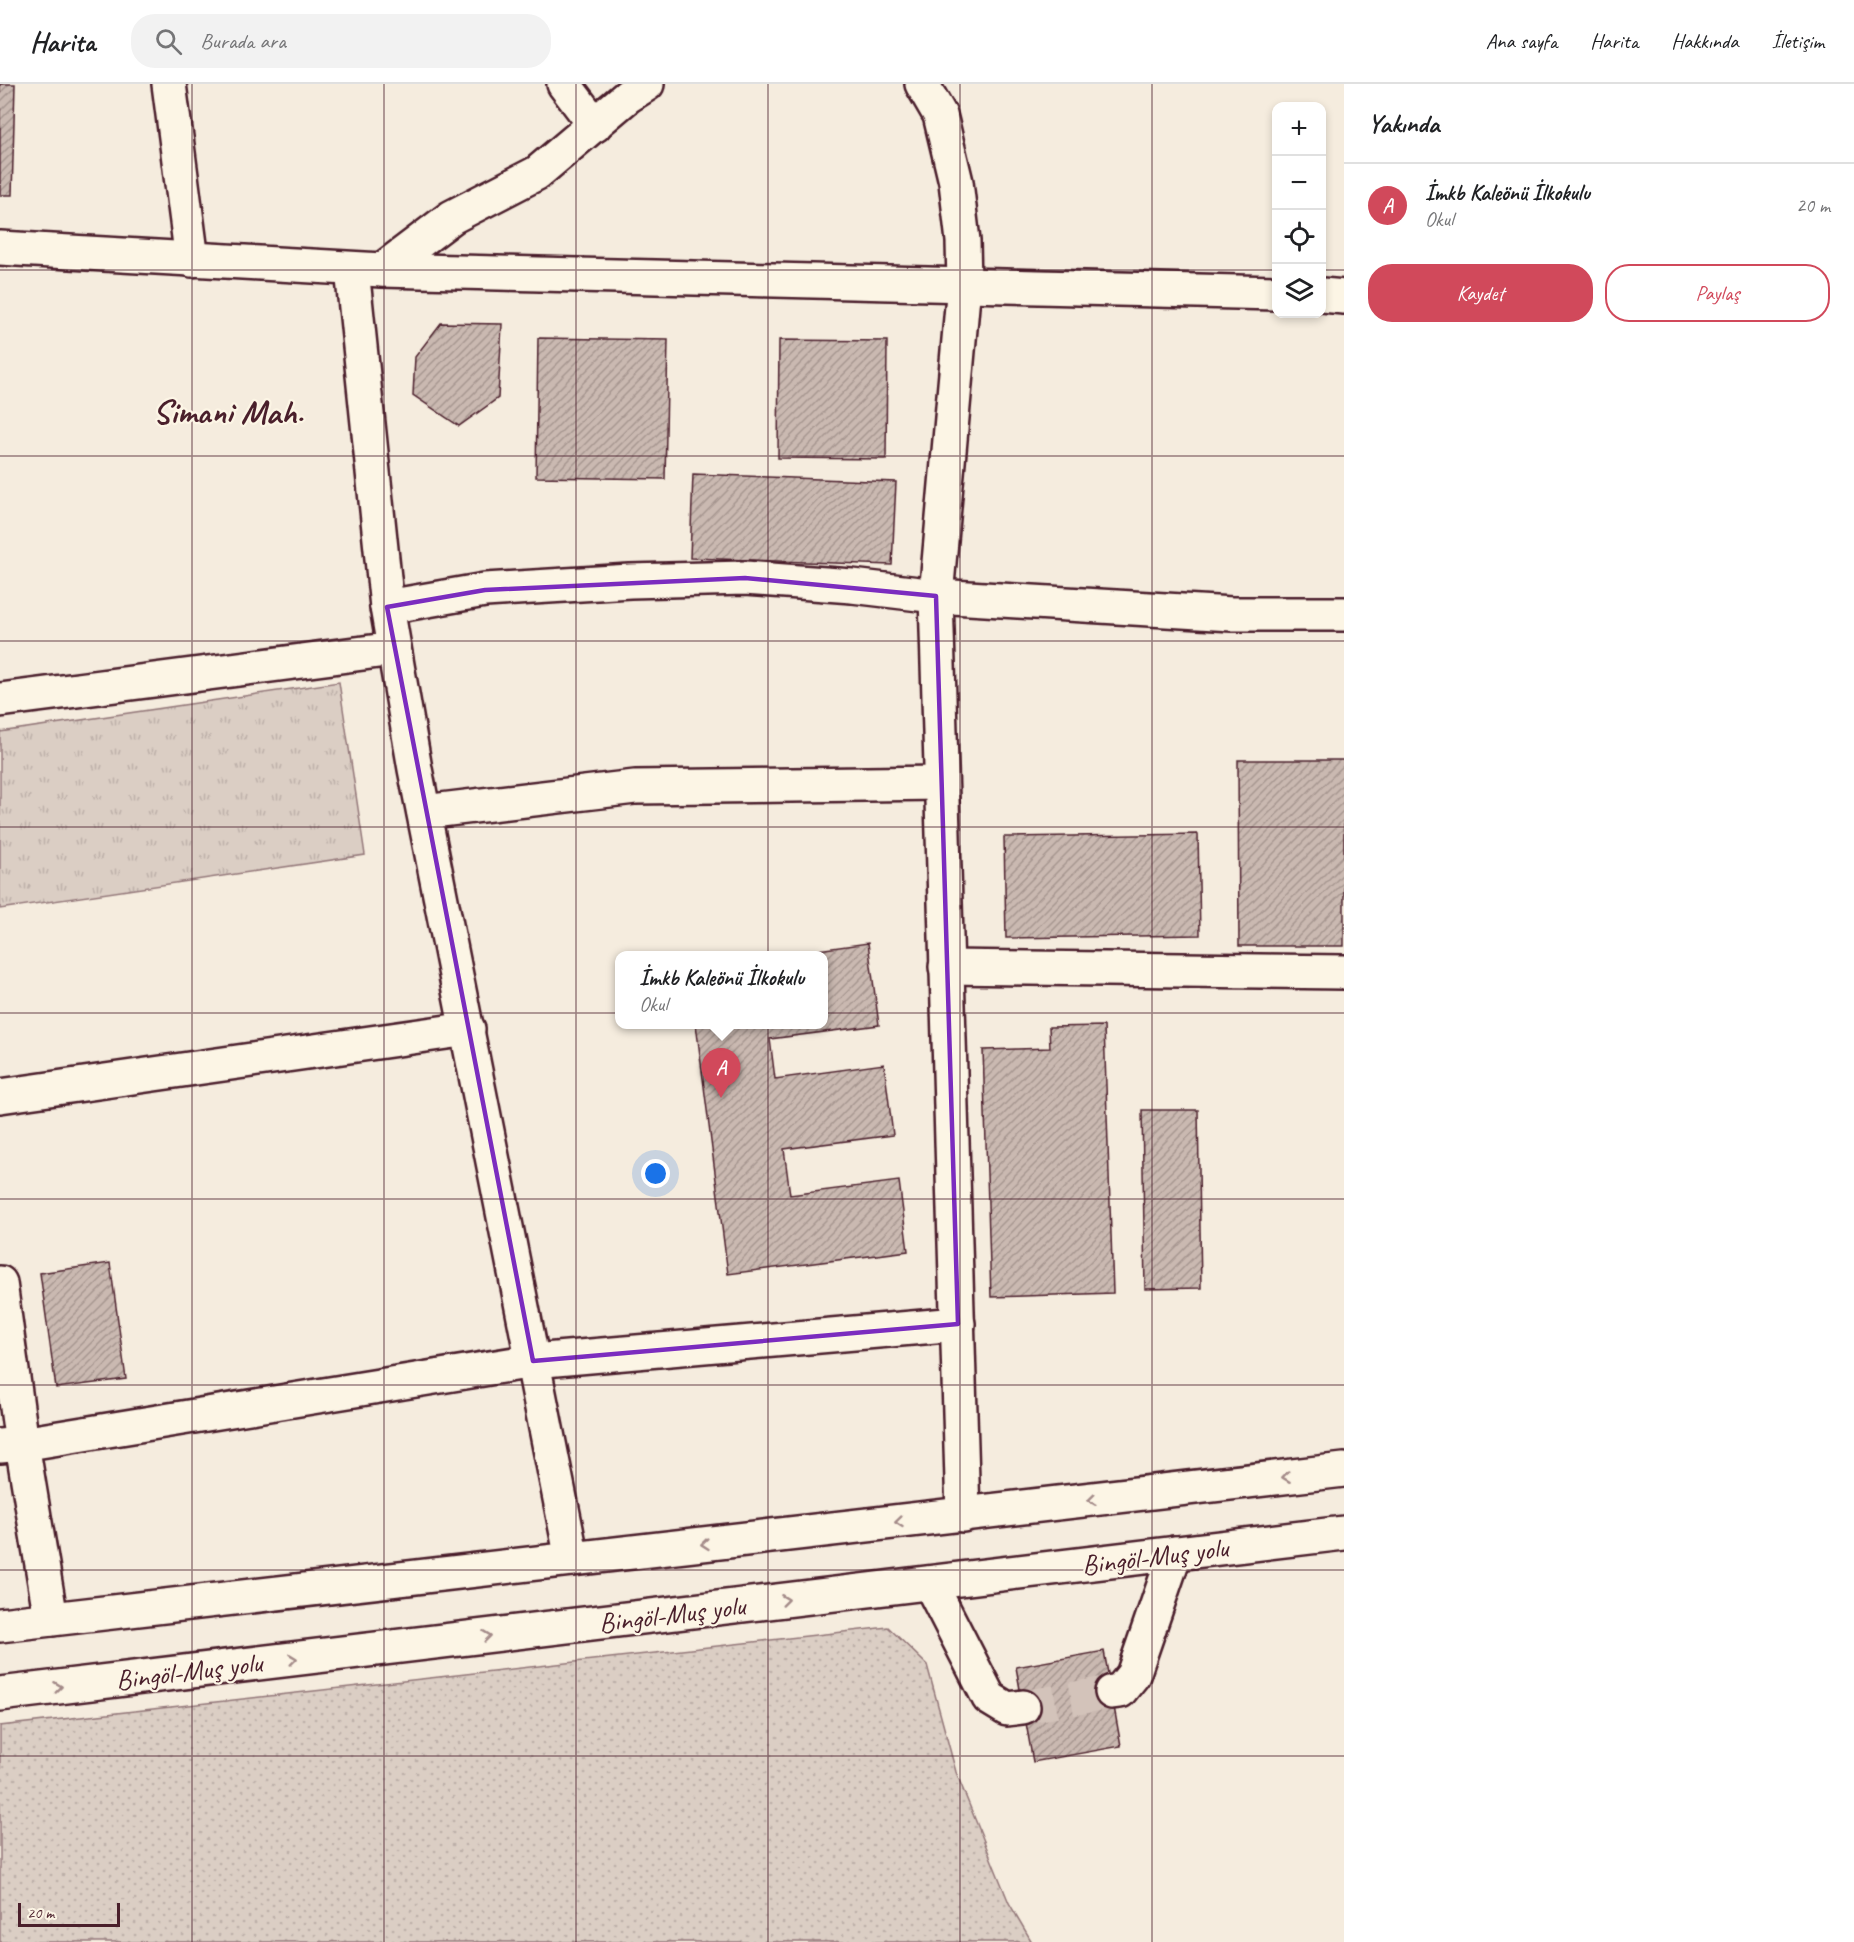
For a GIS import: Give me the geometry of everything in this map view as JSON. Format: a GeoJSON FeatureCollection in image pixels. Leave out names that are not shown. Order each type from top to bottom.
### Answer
{"type":"FeatureCollection","features":[{"type":"Feature","properties":{"kind":"main road"},"geometry":{"type":"LineString","coordinates":[[169,84],[192,260]]}},
{"type":"Feature","properties":{"kind":"main road"},"geometry":{"type":"LineString","coordinates":[[564,84],[594,125]]}},
{"type":"Feature","properties":{"kind":"main road"},"geometry":{"type":"LineString","coordinates":[[367,270],[452,217],[537,173],[627,96],[647,84]]}},
{"type":"Feature","properties":{"kind":"main road"},"geometry":{"type":"LineString","coordinates":[[922,84],[940,116],[956,182],[963,241],[964,284],[936,596],[963,1515]]}},
{"type":"Feature","properties":{"kind":"main road"},"geometry":{"type":"LineString","coordinates":[[0,248],[367,270],[1272,293]]}},
{"type":"Feature","properties":{"kind":"main road"},"geometry":{"type":"LineString","coordinates":[[367,270],[387,607],[424,812],[572,1559]]}},
{"type":"Feature","properties":{"kind":"main road"},"geometry":{"type":"LineString","coordinates":[[1326,295],[1344,297]]}},
{"type":"Feature","properties":{"kind":"main road"},"geometry":{"type":"LineString","coordinates":[[387,607],[485,590],[630,581],[745,578],[852,586],[936,596],[1232,614],[1344,614]]}},
{"type":"Feature","properties":{"kind":"main road"},"geometry":{"type":"LineString","coordinates":[[0,700],[394,649]]}},
{"type":"Feature","properties":{"kind":"main road"},"geometry":{"type":"LineString","coordinates":[[424,812],[635,787],[941,783]]}},
{"type":"Feature","properties":{"kind":"main road"},"geometry":{"type":"LineString","coordinates":[[946,967],[1344,972]]}},
{"type":"Feature","properties":{"kind":"main road"},"geometry":{"type":"LineString","coordinates":[[0,1096],[468,1029]]}},
{"type":"Feature","properties":{"kind":"main road"},"geometry":{"type":"LineString","coordinates":[[0,1283],[11,1445],[51,1619]]}},
{"type":"Feature","properties":{"kind":"main road"},"geometry":{"type":"LineString","coordinates":[[11,1445],[533,1361],[958,1324]]}},
{"type":"Feature","properties":{"kind":"main road"},"geometry":{"type":"LineString","coordinates":[[0,1625],[1344,1470]]}},
{"type":"Feature","properties":{"kind":"main road","name":"Bingöl-Muş yolu"},"geometry":{"type":"LineString","coordinates":[[0,1694],[1344,1533]]}},
{"type":"Feature","properties":{"kind":"main road"},"geometry":{"type":"LineString","coordinates":[[1112,1692],[1119,1691],[1133,1675],[1175,1553]]}},
{"type":"Feature","properties":{"kind":"main road"},"geometry":{"type":"LineString","coordinates":[[930,1583],[989,1698],[1007,1709],[1023,1707]]}},
{"type":"Feature","properties":{"kind":"highlighted area"},"geometry":{"type":"Polygon","coordinates":[[[745,578],[936,596],[958,1324],[533,1361],[387,607],[485,590],[745,578]]]}},
{"type":"Feature","properties":{"kind":"green space"},"geometry":{"type":"Polygon","coordinates":[[[339,682],[365,855],[0,909],[0,732],[339,682]]]}},
{"type":"Feature","properties":{"kind":"green space"},"geometry":{"type":"Polygon","coordinates":[[[888,1627],[927,1665],[956,1772],[1009,1903],[1032,1942],[0,1942],[0,1726],[888,1627]]]}},
{"type":"Feature","properties":{"kind":"building"},"geometry":{"type":"Polygon","coordinates":[[[0,84],[15,84],[12,195],[0,195],[0,84]]]}},
{"type":"Feature","properties":{"kind":"building"},"geometry":{"type":"Polygon","coordinates":[[[441,323],[502,324],[498,398],[459,426],[413,395],[415,357],[441,323]]]}},
{"type":"Feature","properties":{"kind":"building"},"geometry":{"type":"Polygon","coordinates":[[[538,338],[668,340],[665,479],[536,477],[538,338]]]}},
{"type":"Feature","properties":{"kind":"building"},"geometry":{"type":"Polygon","coordinates":[[[779,340],[887,341],[886,459],[778,458],[779,340]]]}},
{"type":"Feature","properties":{"kind":"building"},"geometry":{"type":"Polygon","coordinates":[[[693,474],[896,482],[892,565],[690,558],[693,474]]]}},
{"type":"Feature","properties":{"kind":"building"},"geometry":{"type":"Polygon","coordinates":[[[1238,760],[1344,760],[1344,946],[1239,946],[1238,760]]]}},
{"type":"Feature","properties":{"kind":"building"},"geometry":{"type":"Polygon","coordinates":[[[1198,834],[1200,935],[1006,938],[1004,837],[1198,834]]]}},
{"type":"Feature","properties":{"kind":"building"},"geometry":{"type":"Polygon","coordinates":[[[868,943],[879,1025],[770,1039],[775,1079],[884,1064],[893,1135],[784,1149],[790,1195],[899,1181],[908,1251],[728,1274],[697,1029],[828,1029],[828,951],[810,951],[868,943]]]}},
{"type":"Feature","properties":{"kind":"building"},"geometry":{"type":"Polygon","coordinates":[[[1104,1026],[1113,1293],[991,1297],[983,1050],[1050,1048],[1049,1027],[1104,1026]]]}},
{"type":"Feature","properties":{"kind":"building"},"geometry":{"type":"Polygon","coordinates":[[[1142,1110],[1198,1110],[1201,1288],[1145,1289],[1142,1110]]]}},
{"type":"Feature","properties":{"kind":"building"},"geometry":{"type":"Polygon","coordinates":[[[110,1263],[126,1379],[56,1388],[40,1273],[110,1263]]]}},
{"type":"Feature","properties":{"kind":"building"},"geometry":{"type":"Polygon","coordinates":[[[1104,1651],[1121,1746],[1033,1762],[1016,1667],[1104,1651]]]}},
{"type":"Feature","properties":{"kind":"tunnel"},"geometry":{"type":"LineString","coordinates":[[1023,1707],[1112,1692]]}},
{"type":"Feature","properties":{"kind":"place","name":"İmkb Kaleönü İlkokulu"},"geometry":{"type":"Point","coordinates":[721,1098]}},
{"type":"Feature","properties":{"kind":"district","name":"Simani Mah."},"geometry":{"type":"Point","coordinates":[228,411]}}]}
